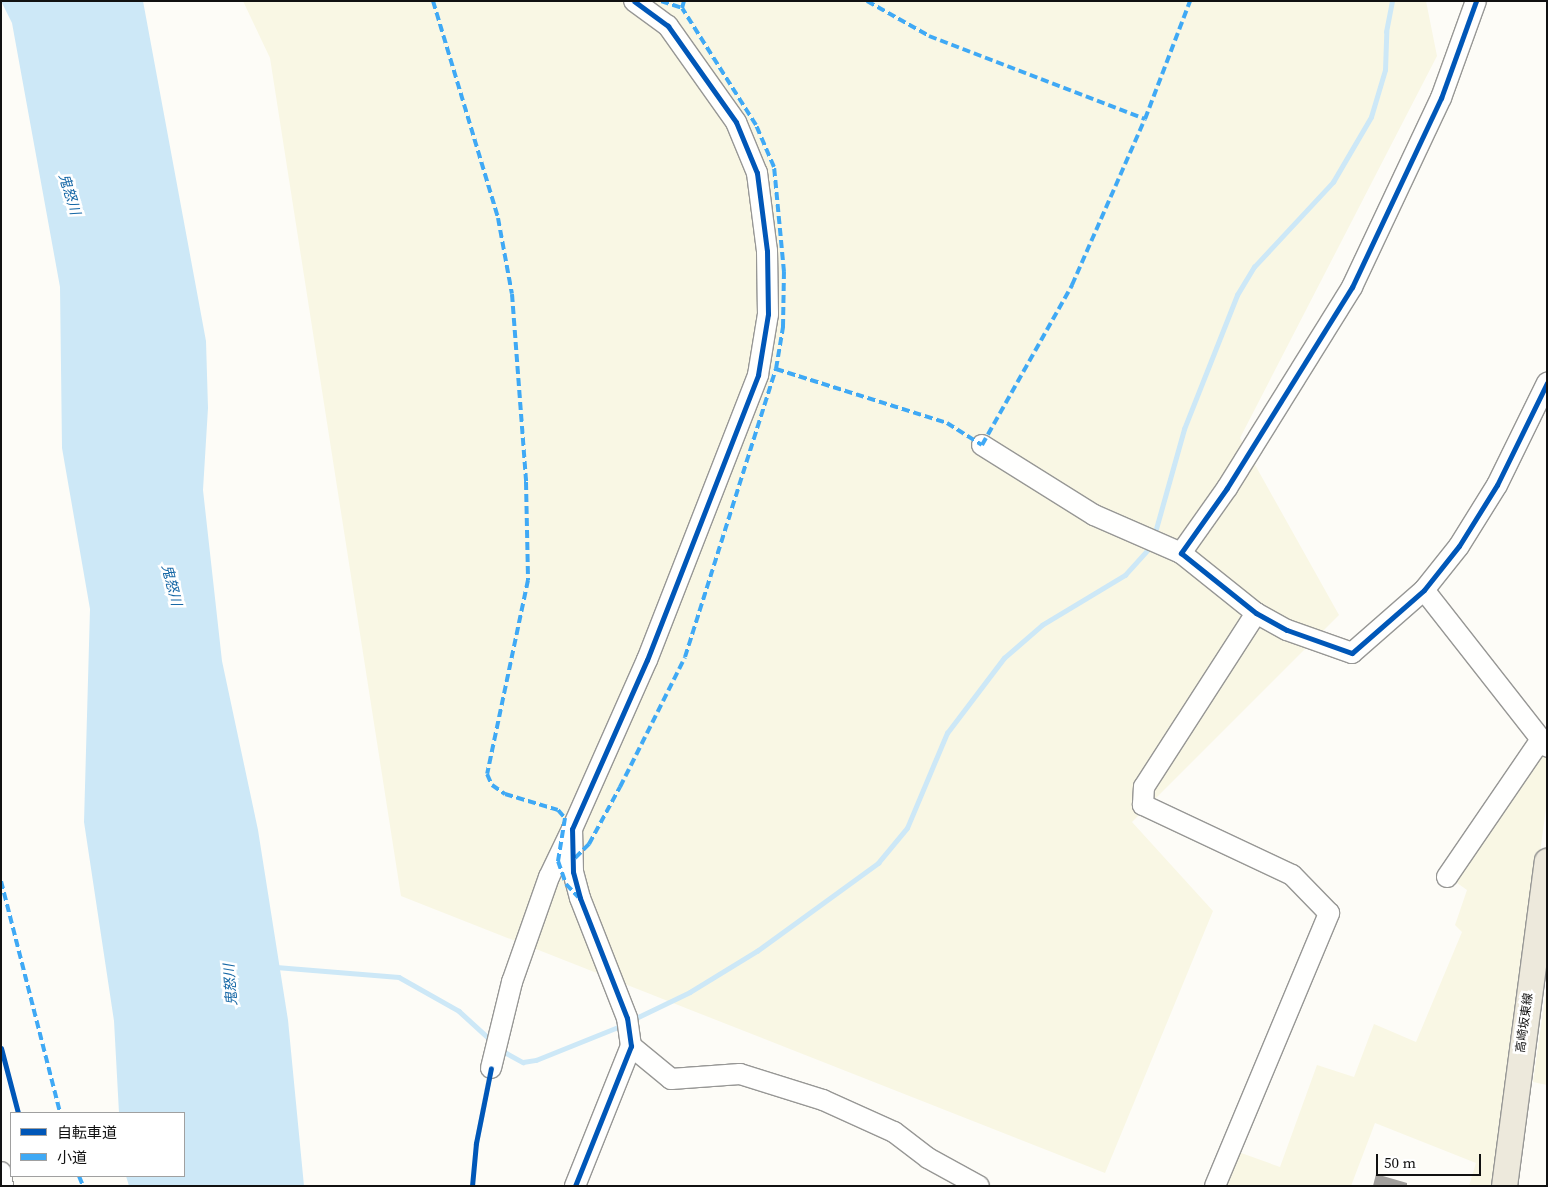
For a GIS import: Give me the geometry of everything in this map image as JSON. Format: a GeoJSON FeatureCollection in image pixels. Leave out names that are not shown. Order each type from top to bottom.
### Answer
{"type":"FeatureCollection","features":[{"type":"Feature","properties":{"kind":"main road","name":"高崎坂東線"},"geometry":{"type":"LineString","coordinates":[[1504,1186],[1547,860]]}},
{"type":"Feature","properties":{"kind":"street"},"geometry":{"type":"LineString","coordinates":[[491,1068],[512,982],[549,877],[647,660],[758,375],[768,314],[767,251],[757,173],[736,122],[668,26],[634,1]]}},
{"type":"Feature","properties":{"kind":"street"},"geometry":{"type":"LineString","coordinates":[[1181,553],[1226,488],[1352,287],[1441,98],[1476,1]]}},
{"type":"Feature","properties":{"kind":"street"},"geometry":{"type":"LineString","coordinates":[[982,445],[1094,515],[1181,553],[1256,613],[1287,630],[1352,653],[1424,590],[1459,546],[1497,484],[1547,383]]}},
{"type":"Feature","properties":{"kind":"street"},"geometry":{"type":"LineString","coordinates":[[1424,590],[1544,743],[1447,877]]}},
{"type":"Feature","properties":{"kind":"street"},"geometry":{"type":"LineString","coordinates":[[1215,1186],[1329,913],[1292,875],[1143,805],[1144,787],[1256,613]]}},
{"type":"Feature","properties":{"kind":"street"},"geometry":{"type":"LineString","coordinates":[[572,829],[573,872],[580,898],[627,1018],[631,1046],[575,1186]]}},
{"type":"Feature","properties":{"kind":"street"},"geometry":{"type":"LineString","coordinates":[[631,1046],[671,1079],[740,1074],[823,1100],[894,1132],[972,1185]]}},
{"type":"Feature","properties":{"kind":"street"},"geometry":{"type":"LineString","coordinates":[[1,1172],[3,1186]]}},
{"type":"Feature","properties":{"kind":"shaded area"},"geometry":{"type":"Polygon","coordinates":[[[243,1],[1426,1],[1437,56],[1240,438],[1339,615],[1132,822],[1213,911],[1105,1173],[401,896],[270,58],[243,1]]]}},
{"type":"Feature","properties":{"kind":"shaded area"},"geometry":{"type":"Polygon","coordinates":[[[1535,754],[1547,756],[1547,801],[1495,1186],[1469,1186],[1476,1163],[1375,1123],[1351,1186],[1215,1186],[1230,1149],[1280,1167],[1317,1065],[1354,1077],[1374,1024],[1416,1042],[1462,932],[1455,925],[1467,890],[1450,878],[1535,754]]]}},
{"type":"Feature","properties":{"kind":"shaded area"},"geometry":{"type":"Polygon","coordinates":[[[1547,984],[1547,1085],[1533,1082],[1547,984]]]}},
{"type":"Feature","properties":{"kind":"water","name":"鬼怒川"},"geometry":{"type":"Polygon","coordinates":[[[1,1],[143,1],[206,341],[208,408],[203,490],[222,661],[258,830],[288,1020],[304,1186],[129,1186],[126,1177],[185,1177],[185,1112],[119,1112],[114,1021],[84,822],[90,609],[62,448],[60,287],[12,23],[1,1]]]}},
{"type":"Feature","properties":{"kind":"building"},"geometry":{"type":"Polygon","coordinates":[[[1376,1174],[1407,1183],[1407,1186],[1373,1186],[1376,1174]]]}},
{"type":"Feature","properties":{"kind":"waterway"},"geometry":{"type":"LineString","coordinates":[[1154,536],[1184,429],[1237,295],[1254,267],[1333,182],[1371,117],[1385,70],[1386,32],[1392,1]]}},
{"type":"Feature","properties":{"kind":"waterway"},"geometry":{"type":"LineString","coordinates":[[632,1020],[690,992],[757,951],[878,863],[907,828],[947,733],[1004,658],[1042,625],[1125,575],[1151,546]]}},
{"type":"Feature","properties":{"kind":"waterway"},"geometry":{"type":"LineString","coordinates":[[276,967],[399,977],[459,1011],[492,1041]]}},
{"type":"Feature","properties":{"kind":"waterway"},"geometry":{"type":"LineString","coordinates":[[501,1050],[523,1062],[536,1060],[623,1025]]}},
{"type":"Feature","properties":{"kind":"marked path"},"geometry":{"type":"LineString","coordinates":[[433,1],[498,218],[512,294],[526,482],[528,580],[487,774],[492,785],[505,794],[558,810],[565,818],[558,861],[566,884],[578,897]]}},
{"type":"Feature","properties":{"kind":"marked path"},"geometry":{"type":"LineString","coordinates":[[661,1],[682,8],[684,1]]}},
{"type":"Feature","properties":{"kind":"marked path"},"geometry":{"type":"LineString","coordinates":[[867,1],[929,36],[1145,119]]}},
{"type":"Feature","properties":{"kind":"marked path"},"geometry":{"type":"LineString","coordinates":[[776,369],[947,423],[982,445],[1072,285],[1145,119],[1190,1]]}},
{"type":"Feature","properties":{"kind":"marked path"},"geometry":{"type":"LineString","coordinates":[[575,858],[589,844],[620,787],[685,657],[776,369],[783,327],[784,272],[774,167],[756,125],[682,8]]}},
{"type":"Feature","properties":{"kind":"marked path"},"geometry":{"type":"LineString","coordinates":[[1,881],[60,1112]]}},
{"type":"Feature","properties":{"kind":"marked path"},"geometry":{"type":"LineString","coordinates":[[79,1177],[83,1186]]}},
{"type":"Feature","properties":{"kind":"cycle path"},"geometry":{"type":"LineString","coordinates":[[575,1186],[631,1046],[627,1018],[580,898],[573,872],[572,829],[647,660],[758,375],[768,314],[767,251],[757,173],[736,122],[668,26],[634,1]]}},
{"type":"Feature","properties":{"kind":"cycle path"},"geometry":{"type":"LineString","coordinates":[[1476,1],[1441,98],[1352,287],[1227,488],[1181,553],[1256,613],[1287,630],[1352,653],[1424,590],[1459,546],[1497,485],[1547,383]]}},
{"type":"Feature","properties":{"kind":"cycle path"},"geometry":{"type":"LineString","coordinates":[[1,1048],[18,1112]]}},
{"type":"Feature","properties":{"kind":"cycle path"},"geometry":{"type":"LineString","coordinates":[[472,1186],[476,1143],[491,1068]]}}]}
